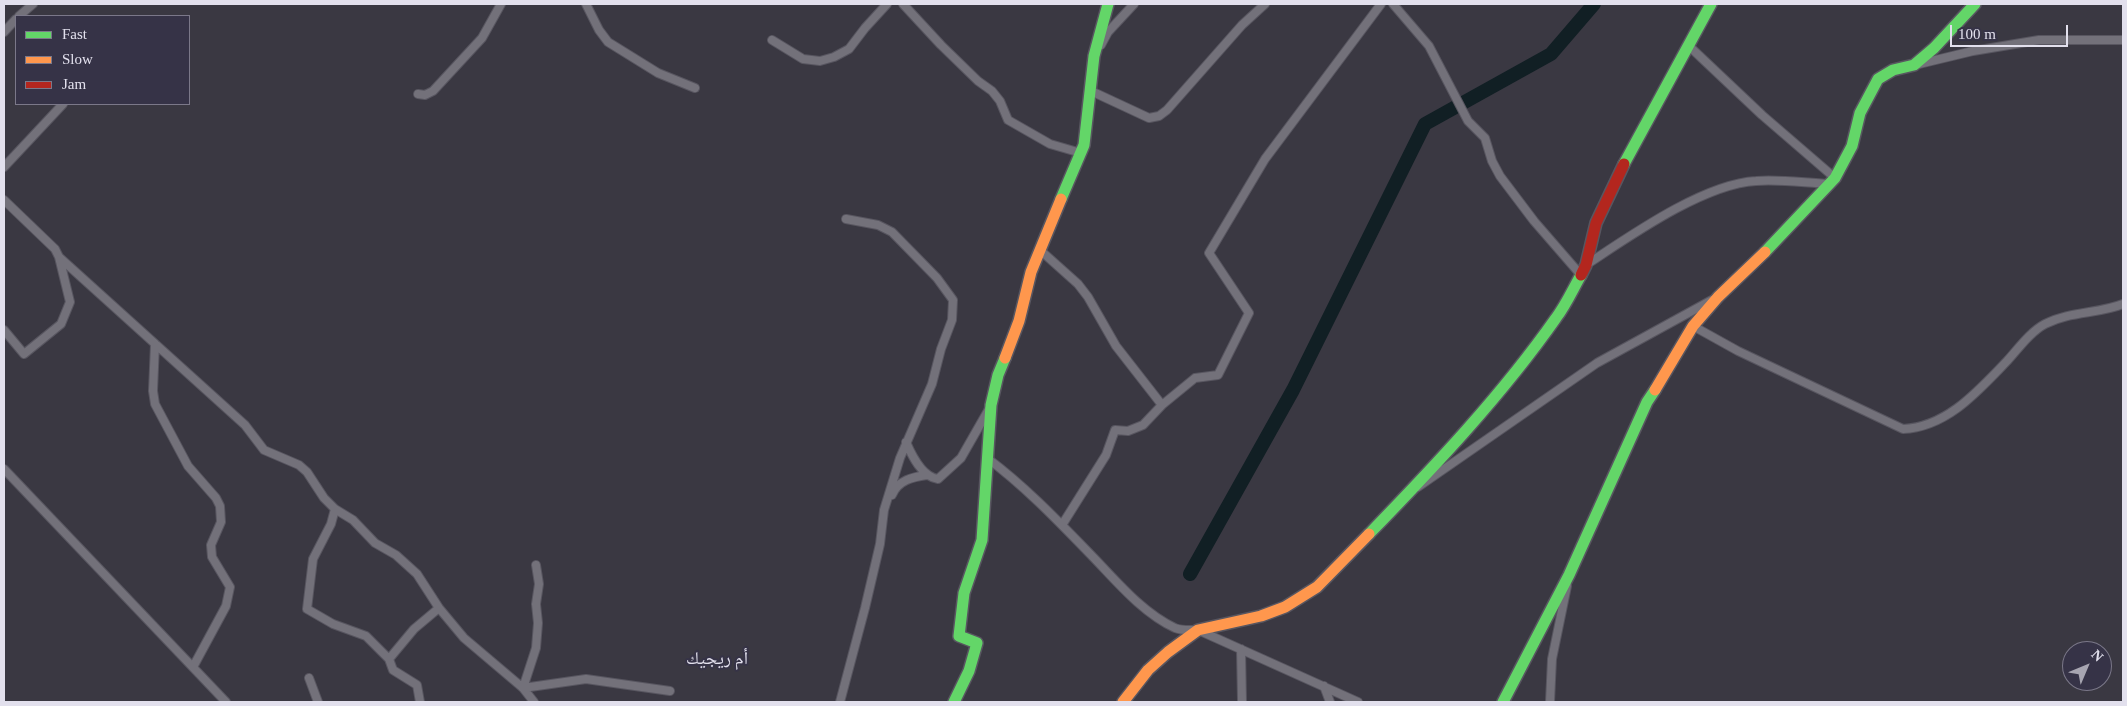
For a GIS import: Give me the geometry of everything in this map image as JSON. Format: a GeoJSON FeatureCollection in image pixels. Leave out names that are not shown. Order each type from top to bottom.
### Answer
{"type":"FeatureCollection","features":[{"type":"Feature","properties":{"kind":"street"},"geometry":{"type":"LineString","coordinates":[[20,15],[33,4]]}},
{"type":"Feature","properties":{"kind":"street"},"geometry":{"type":"LineString","coordinates":[[418,94],[425,95],[433,91],[482,38],[500,4]]}},
{"type":"Feature","properties":{"kind":"street"},"geometry":{"type":"LineString","coordinates":[[586,4],[599,30],[608,42],[658,73],[695,88]]}},
{"type":"Feature","properties":{"kind":"street"},"geometry":{"type":"LineString","coordinates":[[772,40],[802,59],[820,61],[834,57],[849,49],[864,28],[887,4]]}},
{"type":"Feature","properties":{"kind":"street"},"geometry":{"type":"LineString","coordinates":[[903,4],[940,46],[978,81],[992,91],[1000,101],[1008,120],[1050,144],[1081,152]]}},
{"type":"Feature","properties":{"kind":"street"},"geometry":{"type":"LineString","coordinates":[[954,702],[969,671],[977,643],[959,636],[964,593],[982,540],[991,405],[998,376],[1019,321],[1031,272],[1084,145],[1094,56],[1108,4]]}},
{"type":"Feature","properties":{"kind":"street"},"geometry":{"type":"LineString","coordinates":[[1094,56],[1108,32],[1134,4]]}},
{"type":"Feature","properties":{"kind":"street"},"geometry":{"type":"LineString","coordinates":[[1091,91],[1144,116],[1159,116],[1168,110],[1242,25],[1265,4]]}},
{"type":"Feature","properties":{"kind":"street"},"geometry":{"type":"LineString","coordinates":[[1062,525],[1106,455],[1115,430],[1128,431],[1143,424],[1162,405],[1195,378],[1218,375],[1249,313],[1209,253],[1265,159],[1381,4]]}},
{"type":"Feature","properties":{"kind":"street"},"geometry":{"type":"LineString","coordinates":[[1392,4],[1429,46],[1468,121],[1485,138],[1492,161],[1500,176],[1534,221],[1583,269]]}},
{"type":"Feature","properties":{"kind":"street"},"geometry":{"type":"LineString","coordinates":[[987,458],[1008,473],[1126,591],[1162,621],[1178,629],[1198,630],[1269,613],[1285,607],[1317,587],[1409,493],[1498,392],[1557,317],[1583,269],[1596,223],[1614,181],[1711,4]]}},
{"type":"Feature","properties":{"kind":"street"},"geometry":{"type":"LineString","coordinates":[[1914,65],[1934,48],[1975,4]]}},
{"type":"Feature","properties":{"kind":"street"},"geometry":{"type":"LineString","coordinates":[[4,32],[15,20]]}},
{"type":"Feature","properties":{"kind":"street"},"geometry":{"type":"LineString","coordinates":[[1503,702],[1568,575],[1647,402],[1693,326],[1718,297],[1762,255],[1832,181],[1852,146],[1860,113],[1878,79],[1894,70],[1914,65],[1973,51],[2039,40],[2123,40]]}},
{"type":"Feature","properties":{"kind":"street"},"geometry":{"type":"LineString","coordinates":[[1689,46],[1832,181]]}},
{"type":"Feature","properties":{"kind":"street"},"geometry":{"type":"LineString","coordinates":[[4,168],[62,105]]}},
{"type":"Feature","properties":{"kind":"street"},"geometry":{"type":"LineString","coordinates":[[1583,269],[1636,231],[1710,192],[1736,184],[1757,181],[1832,181]]}},
{"type":"Feature","properties":{"kind":"street"},"geometry":{"type":"LineString","coordinates":[[4,200],[55,248],[70,302],[60,324],[24,354],[4,330]]}},
{"type":"Feature","properties":{"kind":"street"},"geometry":{"type":"LineString","coordinates":[[840,702],[880,544],[884,510],[906,442],[932,384],[941,349],[952,320],[953,300],[937,278],[892,232],[878,225],[846,219]]}},
{"type":"Feature","properties":{"kind":"street"},"geometry":{"type":"LineString","coordinates":[[1040,250],[1078,284],[1096,310],[1116,346],[1162,405]]}},
{"type":"Feature","properties":{"kind":"street"},"geometry":{"type":"LineString","coordinates":[[59,257],[245,425],[264,450],[299,465],[307,472],[324,498],[335,509],[353,520],[374,543],[396,555],[417,574],[439,608],[464,638],[523,688],[534,702]]}},
{"type":"Feature","properties":{"kind":"street"},"geometry":{"type":"LineString","coordinates":[[1409,493],[1597,363],[1718,297]]}},
{"type":"Feature","properties":{"kind":"street"},"geometry":{"type":"LineString","coordinates":[[1693,326],[1738,351],[1903,429],[1916,429],[1938,421],[1958,408],[2007,361],[2021,344],[2044,325],[2070,315],[2110,309],[2123,304]]}},
{"type":"Feature","properties":{"kind":"street"},"geometry":{"type":"LineString","coordinates":[[155,344],[153,392],[155,404],[188,466],[216,498],[220,506],[221,522],[211,545],[212,556],[230,587],[226,606],[193,667]]}},
{"type":"Feature","properties":{"kind":"street"},"geometry":{"type":"LineString","coordinates":[[884,510],[897,486],[906,480],[927,475],[938,478],[961,458],[991,405]]}},
{"type":"Feature","properties":{"kind":"street"},"geometry":{"type":"LineString","coordinates":[[906,442],[927,475]]}},
{"type":"Feature","properties":{"kind":"street"},"geometry":{"type":"LineString","coordinates":[[4,469],[226,702]]}},
{"type":"Feature","properties":{"kind":"street"},"geometry":{"type":"LineString","coordinates":[[335,509],[313,559],[307,609],[332,624],[366,636],[389,659],[393,670],[417,685],[420,702]]}},
{"type":"Feature","properties":{"kind":"street"},"geometry":{"type":"LineString","coordinates":[[523,688],[536,648],[538,622],[536,604],[539,584],[536,565]]}},
{"type":"Feature","properties":{"kind":"street"},"geometry":{"type":"LineString","coordinates":[[1550,702],[1552,659],[1568,575]]}},
{"type":"Feature","properties":{"kind":"street"},"geometry":{"type":"LineString","coordinates":[[389,659],[414,629],[439,608]]}},
{"type":"Feature","properties":{"kind":"street"},"geometry":{"type":"LineString","coordinates":[[1198,630],[1358,702]]}},
{"type":"Feature","properties":{"kind":"street"},"geometry":{"type":"LineString","coordinates":[[1123,702],[1148,670],[1168,652],[1198,630]]}},
{"type":"Feature","properties":{"kind":"street"},"geometry":{"type":"LineString","coordinates":[[1240,649],[1242,702]]}},
{"type":"Feature","properties":{"kind":"street"},"geometry":{"type":"LineString","coordinates":[[309,678],[318,702]]}},
{"type":"Feature","properties":{"kind":"street"},"geometry":{"type":"LineString","coordinates":[[523,688],[586,679],[670,691]]}},
{"type":"Feature","properties":{"kind":"street"},"geometry":{"type":"LineString","coordinates":[[1324,686],[1330,702]]}},
{"type":"Feature","properties":{"kind":"waterway"},"geometry":{"type":"LineString","coordinates":[[1190,574],[1293,390],[1425,124],[1551,54],[1594,4]]}},
{"type":"Feature","properties":{"kind":"traffic: fast"},"geometry":{"type":"LineString","coordinates":[[1061,199],[1084,145],[1094,56],[1108,4]]}},
{"type":"Feature","properties":{"kind":"traffic: fast"},"geometry":{"type":"LineString","coordinates":[[1624,164],[1711,4]]}},
{"type":"Feature","properties":{"kind":"traffic: fast"},"geometry":{"type":"LineString","coordinates":[[1765,252],[1835,178],[1852,146],[1860,113],[1878,79],[1893,70],[1914,65],[1934,48],[1975,4]]}},
{"type":"Feature","properties":{"kind":"traffic: fast"},"geometry":{"type":"LineString","coordinates":[[1369,534],[1442,457],[1513,375],[1560,313],[1581,275]]}},
{"type":"Feature","properties":{"kind":"traffic: fast"},"geometry":{"type":"LineString","coordinates":[[954,702],[969,671],[977,643],[959,636],[964,593],[982,540],[991,405],[998,375],[1005,358]]}},
{"type":"Feature","properties":{"kind":"traffic: fast"},"geometry":{"type":"LineString","coordinates":[[1503,702],[1569,575],[1647,402],[1655,390]]}},
{"type":"Feature","properties":{"kind":"traffic: slow"},"geometry":{"type":"LineString","coordinates":[[1005,358],[1019,321],[1031,272],[1061,199]]}},
{"type":"Feature","properties":{"kind":"traffic: slow"},"geometry":{"type":"LineString","coordinates":[[1655,390],[1693,326],[1718,297],[1765,252]]}},
{"type":"Feature","properties":{"kind":"traffic: slow"},"geometry":{"type":"LineString","coordinates":[[1123,702],[1148,670],[1168,652],[1198,630],[1261,616],[1285,607],[1317,587],[1369,534]]}},
{"type":"Feature","properties":{"kind":"traffic: jam"},"geometry":{"type":"LineString","coordinates":[[1581,275],[1586,265],[1596,223],[1624,164]]}},
{"type":"Feature","properties":{"kind":"district","name":"أم ريجيك"},"geometry":{"type":"Point","coordinates":[717,662]}}]}
